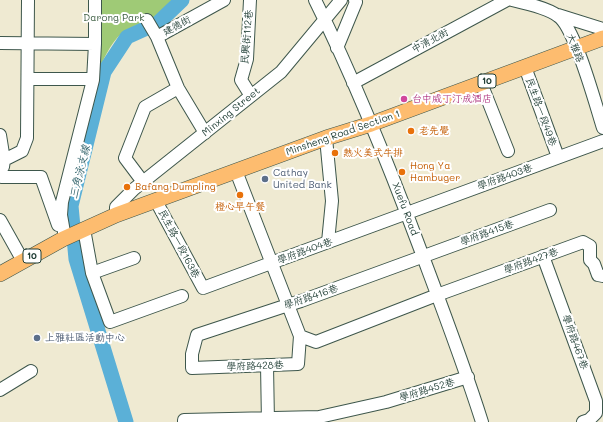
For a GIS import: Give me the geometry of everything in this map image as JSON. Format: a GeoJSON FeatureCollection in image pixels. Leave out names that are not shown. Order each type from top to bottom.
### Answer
{"type":"FeatureCollection","features":[{"type":"Feature","properties":{"kind":"main road","name":"Minsheng Road Section 1"},"geometry":{"type":"LineString","coordinates":[[84,229],[156,200],[326,138],[371,124],[603,38]]}},
{"type":"Feature","properties":{"kind":"main road","name":"10"},"geometry":{"type":"LineString","coordinates":[[0,274],[64,238],[84,229]]}},
{"type":"Feature","properties":{"kind":"street"},"geometry":{"type":"LineString","coordinates":[[2,161],[22,151],[27,138],[28,0]]}},
{"type":"Feature","properties":{"kind":"street"},"geometry":{"type":"LineString","coordinates":[[64,238],[61,215],[62,202],[93,79],[95,0]]}},
{"type":"Feature","properties":{"kind":"street","name":"建德街"},"geometry":{"type":"LineString","coordinates":[[205,133],[178,88],[157,37],[224,0]]}},
{"type":"Feature","properties":{"kind":"street","name":"民興街112巷"},"geometry":{"type":"LineString","coordinates":[[250,0],[246,59],[241,80],[251,96]]}},
{"type":"Feature","properties":{"kind":"street","name":"Xuefu Road"},"geometry":{"type":"LineString","coordinates":[[315,0],[371,124],[407,213],[468,377],[482,422]]}},
{"type":"Feature","properties":{"kind":"street","name":"Minxing Street"},"geometry":{"type":"LineString","coordinates":[[116,215],[116,207],[143,182],[281,72],[341,0]]}},
{"type":"Feature","properties":{"kind":"street"},"geometry":{"type":"LineString","coordinates":[[337,48],[356,2],[355,0]]}},
{"type":"Feature","properties":{"kind":"street","name":"中清北街"},"geometry":{"type":"LineString","coordinates":[[353,83],[507,0]]}},
{"type":"Feature","properties":{"kind":"street"},"geometry":{"type":"LineString","coordinates":[[512,0],[603,29]]}},
{"type":"Feature","properties":{"kind":"street","name":"大雅路"},"geometry":{"type":"LineString","coordinates":[[558,15],[565,22],[576,48],[603,128]]}},
{"type":"Feature","properties":{"kind":"street"},"geometry":{"type":"LineString","coordinates":[[147,20],[157,37]]}},
{"type":"Feature","properties":{"kind":"street"},"geometry":{"type":"LineString","coordinates":[[0,43],[95,44]]}},
{"type":"Feature","properties":{"kind":"street","name":"民生路一段49巷"},"geometry":{"type":"LineString","coordinates":[[525,67],[558,157]]}},
{"type":"Feature","properties":{"kind":"street"},"geometry":{"type":"LineString","coordinates":[[28,79],[93,79]]}},
{"type":"Feature","properties":{"kind":"street"},"geometry":{"type":"LineString","coordinates":[[481,83],[508,151]]}},
{"type":"Feature","properties":{"kind":"street"},"geometry":{"type":"LineString","coordinates":[[143,182],[125,158],[145,107],[178,88]]}},
{"type":"Feature","properties":{"kind":"street"},"geometry":{"type":"LineString","coordinates":[[0,135],[2,161],[1,180],[41,177],[64,238]]}},
{"type":"Feature","properties":{"kind":"street"},"geometry":{"type":"LineString","coordinates":[[326,138],[332,201],[328,242]]}},
{"type":"Feature","properties":{"kind":"street","name":"學府路403巷"},"geometry":{"type":"LineString","coordinates":[[407,213],[603,141]]}},
{"type":"Feature","properties":{"kind":"street"},"geometry":{"type":"LineString","coordinates":[[236,171],[300,336],[316,342],[437,295]]}},
{"type":"Feature","properties":{"kind":"street","name":"民生路一段163巷"},"geometry":{"type":"LineString","coordinates":[[156,200],[203,288]]}},
{"type":"Feature","properties":{"kind":"street","name":"學府路415巷"},"geometry":{"type":"LineString","coordinates":[[423,257],[550,210]]}},
{"type":"Feature","properties":{"kind":"street","name":"學府路404巷"},"geometry":{"type":"LineString","coordinates":[[203,288],[407,213]]}},
{"type":"Feature","properties":{"kind":"street"},"geometry":{"type":"LineString","coordinates":[[0,220],[23,261]]}},
{"type":"Feature","properties":{"kind":"street"},"geometry":{"type":"LineString","coordinates":[[84,229],[92,273],[110,322],[182,296]]}},
{"type":"Feature","properties":{"kind":"street","name":"學府路427巷"},"geometry":{"type":"LineString","coordinates":[[437,295],[583,242],[590,246],[590,260],[594,264],[598,275],[603,276]]}},
{"type":"Feature","properties":{"kind":"street","name":"學府路467巷"},"geometry":{"type":"LineString","coordinates":[[544,256],[596,401],[596,413],[589,420],[583,422]]}},
{"type":"Feature","properties":{"kind":"street","name":"學府路416巷"},"geometry":{"type":"LineString","coordinates":[[197,335],[288,305],[423,257]]}},
{"type":"Feature","properties":{"kind":"street"},"geometry":{"type":"LineString","coordinates":[[92,273],[134,258]]}},
{"type":"Feature","properties":{"kind":"street","name":"學府路428巷"},"geometry":{"type":"LineString","coordinates":[[197,335],[192,354],[192,368],[298,364],[300,336]]}},
{"type":"Feature","properties":{"kind":"street"},"geometry":{"type":"LineString","coordinates":[[267,365],[268,420]]}},
{"type":"Feature","properties":{"kind":"street"},"geometry":{"type":"LineString","coordinates":[[0,390],[31,371]]}},
{"type":"Feature","properties":{"kind":"street","name":"學府路452巷"},"geometry":{"type":"LineString","coordinates":[[319,419],[386,402],[468,377]]}},
{"type":"Feature","properties":{"kind":"street"},"geometry":{"type":"LineString","coordinates":[[184,422],[184,420],[319,419]]}},
{"type":"Feature","properties":{"kind":"green space","name":"Darong Park"},"geometry":{"type":"Polygon","coordinates":[[[97,0],[172,0],[160,13],[130,28],[113,42],[94,79],[97,0]]]}},
{"type":"Feature","properties":{"kind":"waterway","name":"三角泳支線"},"geometry":{"type":"LineString","coordinates":[[126,422],[76,259],[71,206],[104,72],[127,37],[158,23],[182,0]]}},
{"type":"Feature","properties":{"kind":"place","name":"台中威丁汀成酒店"},"geometry":{"type":"Point","coordinates":[404,99]}},
{"type":"Feature","properties":{"kind":"place","name":"老先覺"},"geometry":{"type":"Point","coordinates":[411,131]}},
{"type":"Feature","properties":{"kind":"place","name":"熱火美式牛排"},"geometry":{"type":"Point","coordinates":[335,153]}},
{"type":"Feature","properties":{"kind":"place","name":"Hong Ya Hambuger"},"geometry":{"type":"Point","coordinates":[402,172]}},
{"type":"Feature","properties":{"kind":"place","name":"Cathay United Bank"},"geometry":{"type":"Point","coordinates":[265,179]}},
{"type":"Feature","properties":{"kind":"place","name":"Bafang Dumpling"},"geometry":{"type":"Point","coordinates":[127,187]}},
{"type":"Feature","properties":{"kind":"place","name":"橙心早午餐"},"geometry":{"type":"Point","coordinates":[240,195]}},
{"type":"Feature","properties":{"kind":"place","name":"上雅社區活動中心"},"geometry":{"type":"Point","coordinates":[37,338]}}]}
